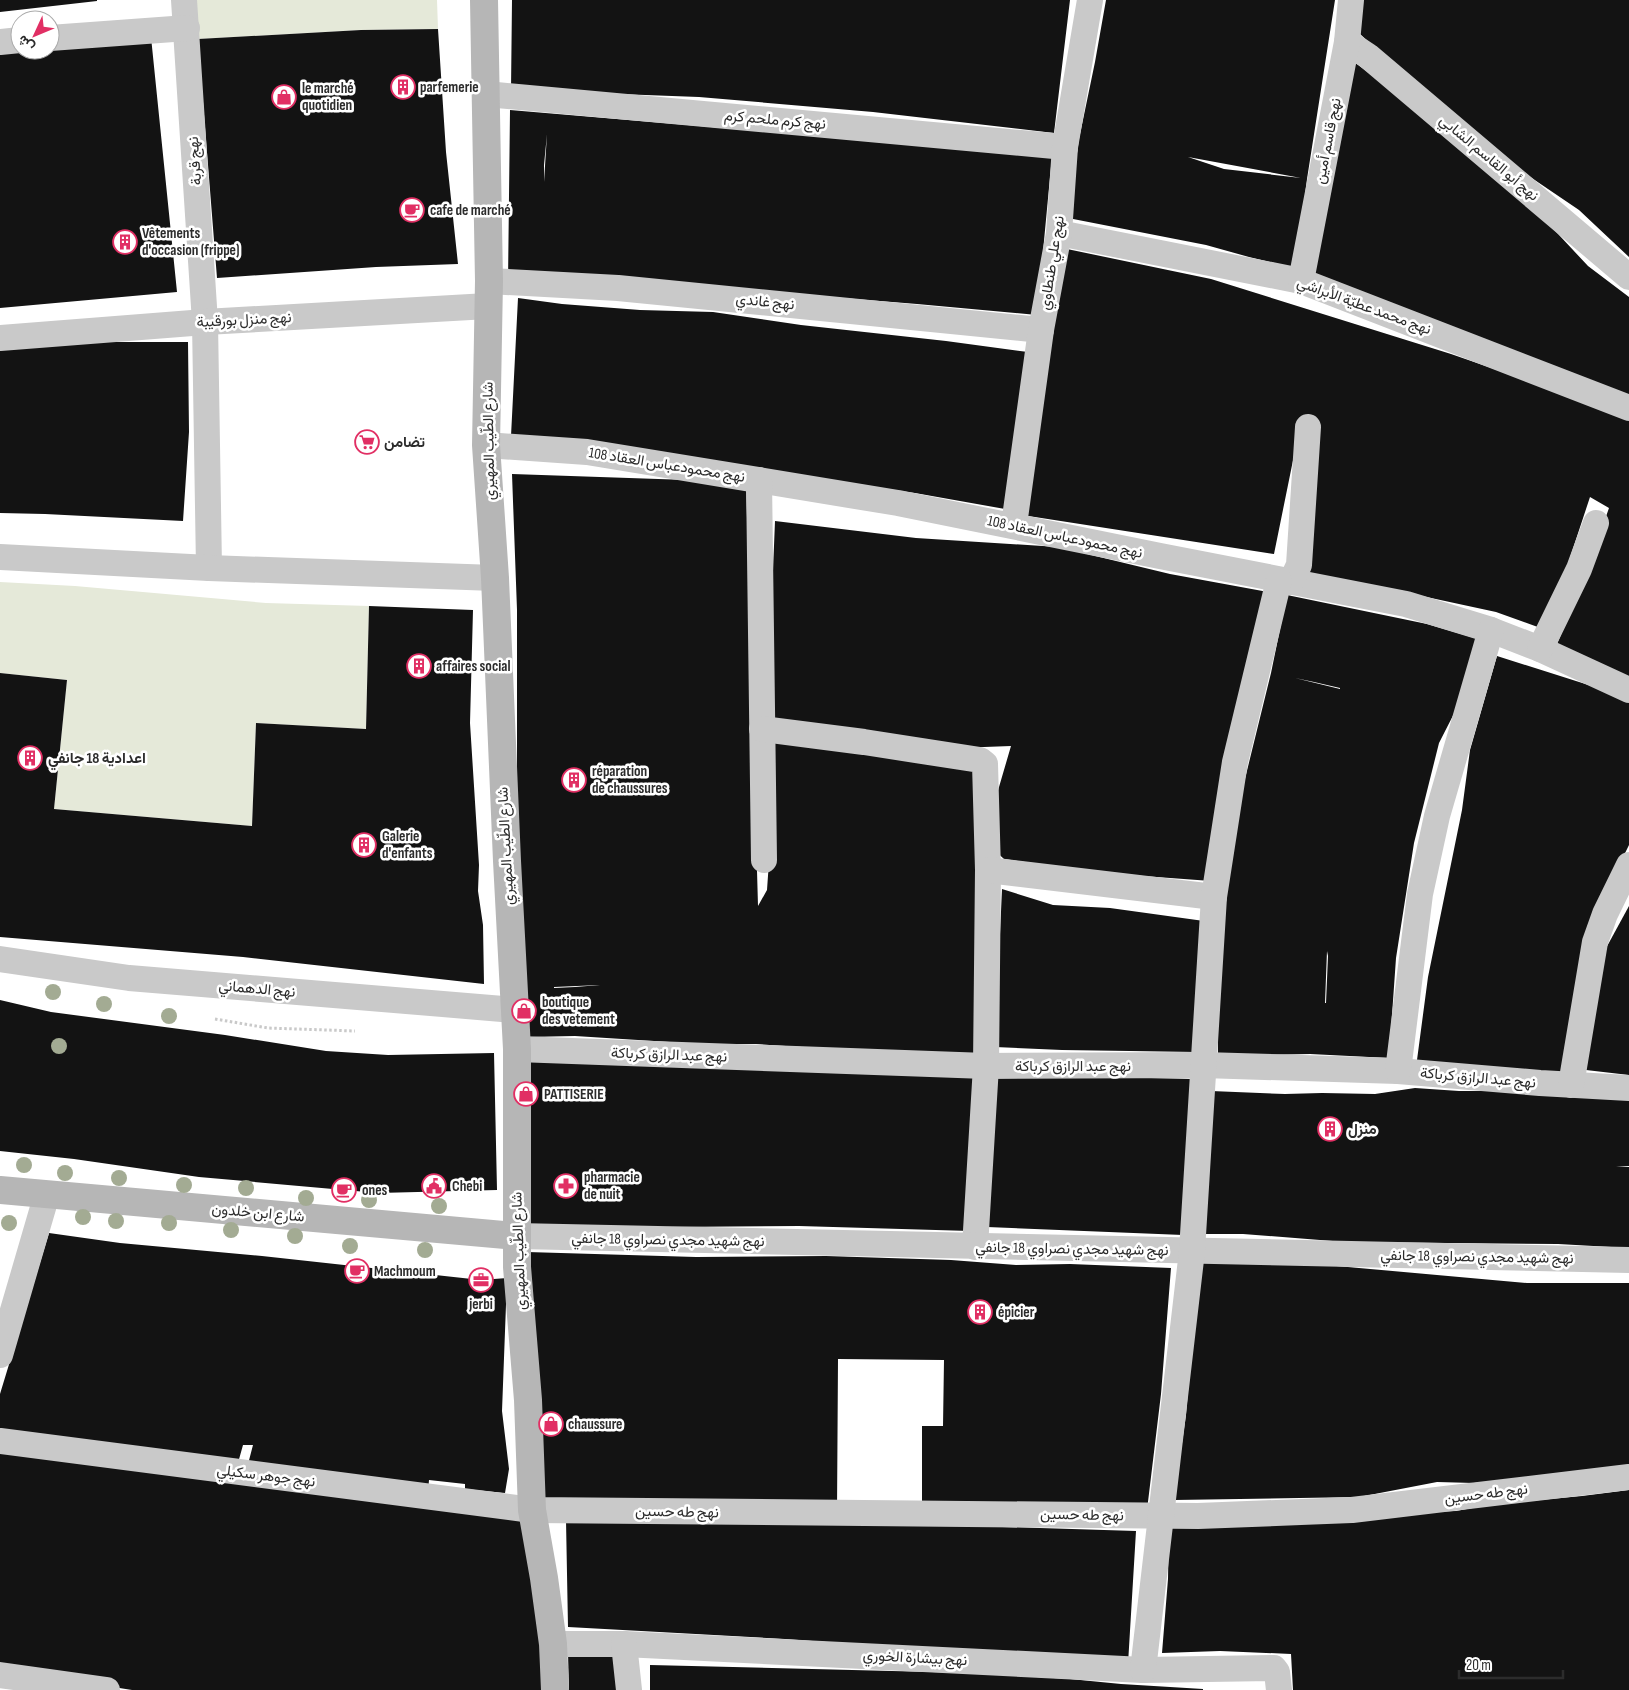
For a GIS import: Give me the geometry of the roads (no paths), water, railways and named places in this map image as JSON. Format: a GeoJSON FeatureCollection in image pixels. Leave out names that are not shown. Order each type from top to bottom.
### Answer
{"type":"FeatureCollection","features":[{"type":"Feature","properties":{"kind":"street","name":"نهج قربة"},"geometry":{"type":"LineString","coordinates":[[184,0],[205,322],[209,568]]}},
{"type":"Feature","properties":{"kind":"street","name":"شارع الطّيب المهيري"},"geometry":{"type":"LineString","coordinates":[[484,0],[489,294],[486,445],[518,1049],[516,1236],[528,1400],[532,1510],[554,1644],[555,1690]]}},
{"type":"Feature","properties":{"kind":"street","name":"نهج علي طنطاوي"},"geometry":{"type":"LineString","coordinates":[[1014,525],[1041,330],[1060,233],[1065,147],[1090,0]]}},
{"type":"Feature","properties":{"kind":"street","name":"نهج قاسم أمين"},"geometry":{"type":"LineString","coordinates":[[1301,281],[1347,42],[1351,0]]}},
{"type":"Feature","properties":{"kind":"street"},"geometry":{"type":"LineString","coordinates":[[60,37],[187,28]]}},
{"type":"Feature","properties":{"kind":"street","name":"نهج أبو القاسم الشابي"},"geometry":{"type":"LineString","coordinates":[[1347,42],[1368,56],[1629,277]]}},
{"type":"Feature","properties":{"kind":"street","name":"نهج كرم ملحم كرم"},"geometry":{"type":"LineString","coordinates":[[486,94],[1065,147]]}},
{"type":"Feature","properties":{"kind":"street","name":"نهج محمد عطيّة الأبراشي"},"geometry":{"type":"LineString","coordinates":[[1060,233],[1301,281],[1629,408]]}},
{"type":"Feature","properties":{"kind":"street","name":"نهج غاندي"},"geometry":{"type":"LineString","coordinates":[[489,294],[618,288],[1041,330]]}},
{"type":"Feature","properties":{"kind":"street","name":"نهج منزل بورقيبة"},"geometry":{"type":"LineString","coordinates":[[0,338],[205,322],[489,294]]}},
{"type":"Feature","properties":{"kind":"street"},"geometry":{"type":"LineString","coordinates":[[1143,1670],[1192,1251],[1214,897],[1235,762],[1285,581],[1299,565],[1308,427]]}},
{"type":"Feature","properties":{"kind":"street","name":"نهج محمودعباس العقاد 108"},"geometry":{"type":"LineString","coordinates":[[486,445],[587,452],[898,502],[1406,604],[1491,630],[1540,649],[1629,690]]}},
{"type":"Feature","properties":{"kind":"street"},"geometry":{"type":"LineString","coordinates":[[759,480],[764,860]]}},
{"type":"Feature","properties":{"kind":"street"},"geometry":{"type":"LineString","coordinates":[[1540,649],[1579,568],[1596,522]]}},
{"type":"Feature","properties":{"kind":"street"},"geometry":{"type":"LineString","coordinates":[[0,557],[209,568],[494,578]]}},
{"type":"Feature","properties":{"kind":"street"},"geometry":{"type":"LineString","coordinates":[[1398,1071],[1420,894],[1437,816],[1491,630]]}},
{"type":"Feature","properties":{"kind":"street"},"geometry":{"type":"LineString","coordinates":[[762,729],[864,742],[982,761],[985,764],[988,870],[986,1066],[975,1247]]}},
{"type":"Feature","properties":{"kind":"street"},"geometry":{"type":"LineString","coordinates":[[1571,1085],[1595,942],[1605,914],[1629,865]]}},
{"type":"Feature","properties":{"kind":"street"},"geometry":{"type":"LineString","coordinates":[[988,870],[1214,897]]}},
{"type":"Feature","properties":{"kind":"street","name":"نهج الدهماني"},"geometry":{"type":"LineString","coordinates":[[0,959],[129,978],[515,1010]]}},
{"type":"Feature","properties":{"kind":"street","name":"نهج عبد الرازق كرباكة"},"geometry":{"type":"LineString","coordinates":[[518,1049],[986,1066],[1203,1065],[1398,1071],[1629,1088]]}},
{"type":"Feature","properties":{"kind":"street","name":"شارع ابن خلدون"},"geometry":{"type":"LineString","coordinates":[[0,1190],[516,1236]]}},
{"type":"Feature","properties":{"kind":"street"},"geometry":{"type":"LineString","coordinates":[[0,1356],[47,1194]]}},
{"type":"Feature","properties":{"kind":"street","name":"نهج شهيد مجدي نصراوي 18 جانفي"},"geometry":{"type":"LineString","coordinates":[[516,1236],[1629,1260]]}},
{"type":"Feature","properties":{"kind":"street","name":"نهج جوهر سكيلي"},"geometry":{"type":"LineString","coordinates":[[0,1441],[532,1510]]}},
{"type":"Feature","properties":{"kind":"street","name":"نهج طه حسين"},"geometry":{"type":"LineString","coordinates":[[532,1510],[1198,1516],[1352,1510],[1629,1477]]}},
{"type":"Feature","properties":{"kind":"street","name":"نهج بيشارة الخوري"},"geometry":{"type":"LineString","coordinates":[[554,1644],[624,1644],[1143,1670],[1274,1668],[1277,1680]]}},
{"type":"Feature","properties":{"kind":"street"},"geometry":{"type":"LineString","coordinates":[[624,1644],[629,1690]]}},
{"type":"Feature","properties":{"kind":"street"},"geometry":{"type":"LineString","coordinates":[[0,1675],[107,1690]]}},
{"type":"Feature","properties":{"kind":"place","name":"parfemerie"},"geometry":{"type":"Point","coordinates":[403,87]}},
{"type":"Feature","properties":{"kind":"place","name":"le marché quotidien"},"geometry":{"type":"Point","coordinates":[284,97]}},
{"type":"Feature","properties":{"kind":"place","name":"cafe de marché"},"geometry":{"type":"Point","coordinates":[412,210]}},
{"type":"Feature","properties":{"kind":"place","name":"Vêtements d'occasion (frippe)"},"geometry":{"type":"Point","coordinates":[125,242]}},
{"type":"Feature","properties":{"kind":"place","name":"تضامن"},"geometry":{"type":"Point","coordinates":[367,442]}},
{"type":"Feature","properties":{"kind":"place","name":"affaires social"},"geometry":{"type":"Point","coordinates":[419,666]}},
{"type":"Feature","properties":{"kind":"place","name":"اعدادية 18 جانفي"},"geometry":{"type":"Point","coordinates":[30,758]}},
{"type":"Feature","properties":{"kind":"place","name":"réparation de chaussures"},"geometry":{"type":"Point","coordinates":[574,780]}},
{"type":"Feature","properties":{"kind":"place","name":"Galerie d'enfants"},"geometry":{"type":"Point","coordinates":[364,845]}},
{"type":"Feature","properties":{"kind":"place","name":"boutique des vetement"},"geometry":{"type":"Point","coordinates":[524,1011]}},
{"type":"Feature","properties":{"kind":"place","name":"PATTISERIE"},"geometry":{"type":"Point","coordinates":[526,1094]}},
{"type":"Feature","properties":{"kind":"place","name":"منزل"},"geometry":{"type":"Point","coordinates":[1330,1129]}},
{"type":"Feature","properties":{"kind":"place","name":"Chebi"},"geometry":{"type":"Point","coordinates":[434,1186]}},
{"type":"Feature","properties":{"kind":"place","name":"pharmacie de nuit"},"geometry":{"type":"Point","coordinates":[566,1186]}},
{"type":"Feature","properties":{"kind":"place","name":"ones"},"geometry":{"type":"Point","coordinates":[344,1190]}},
{"type":"Feature","properties":{"kind":"place","name":"Machmoum"},"geometry":{"type":"Point","coordinates":[357,1271]}},
{"type":"Feature","properties":{"kind":"place","name":"jerbi"},"geometry":{"type":"Point","coordinates":[481,1280]}},
{"type":"Feature","properties":{"kind":"place","name":"épicier"},"geometry":{"type":"Point","coordinates":[980,1312]}},
{"type":"Feature","properties":{"kind":"place","name":"chaussure"},"geometry":{"type":"Point","coordinates":[551,1424]}}]}
